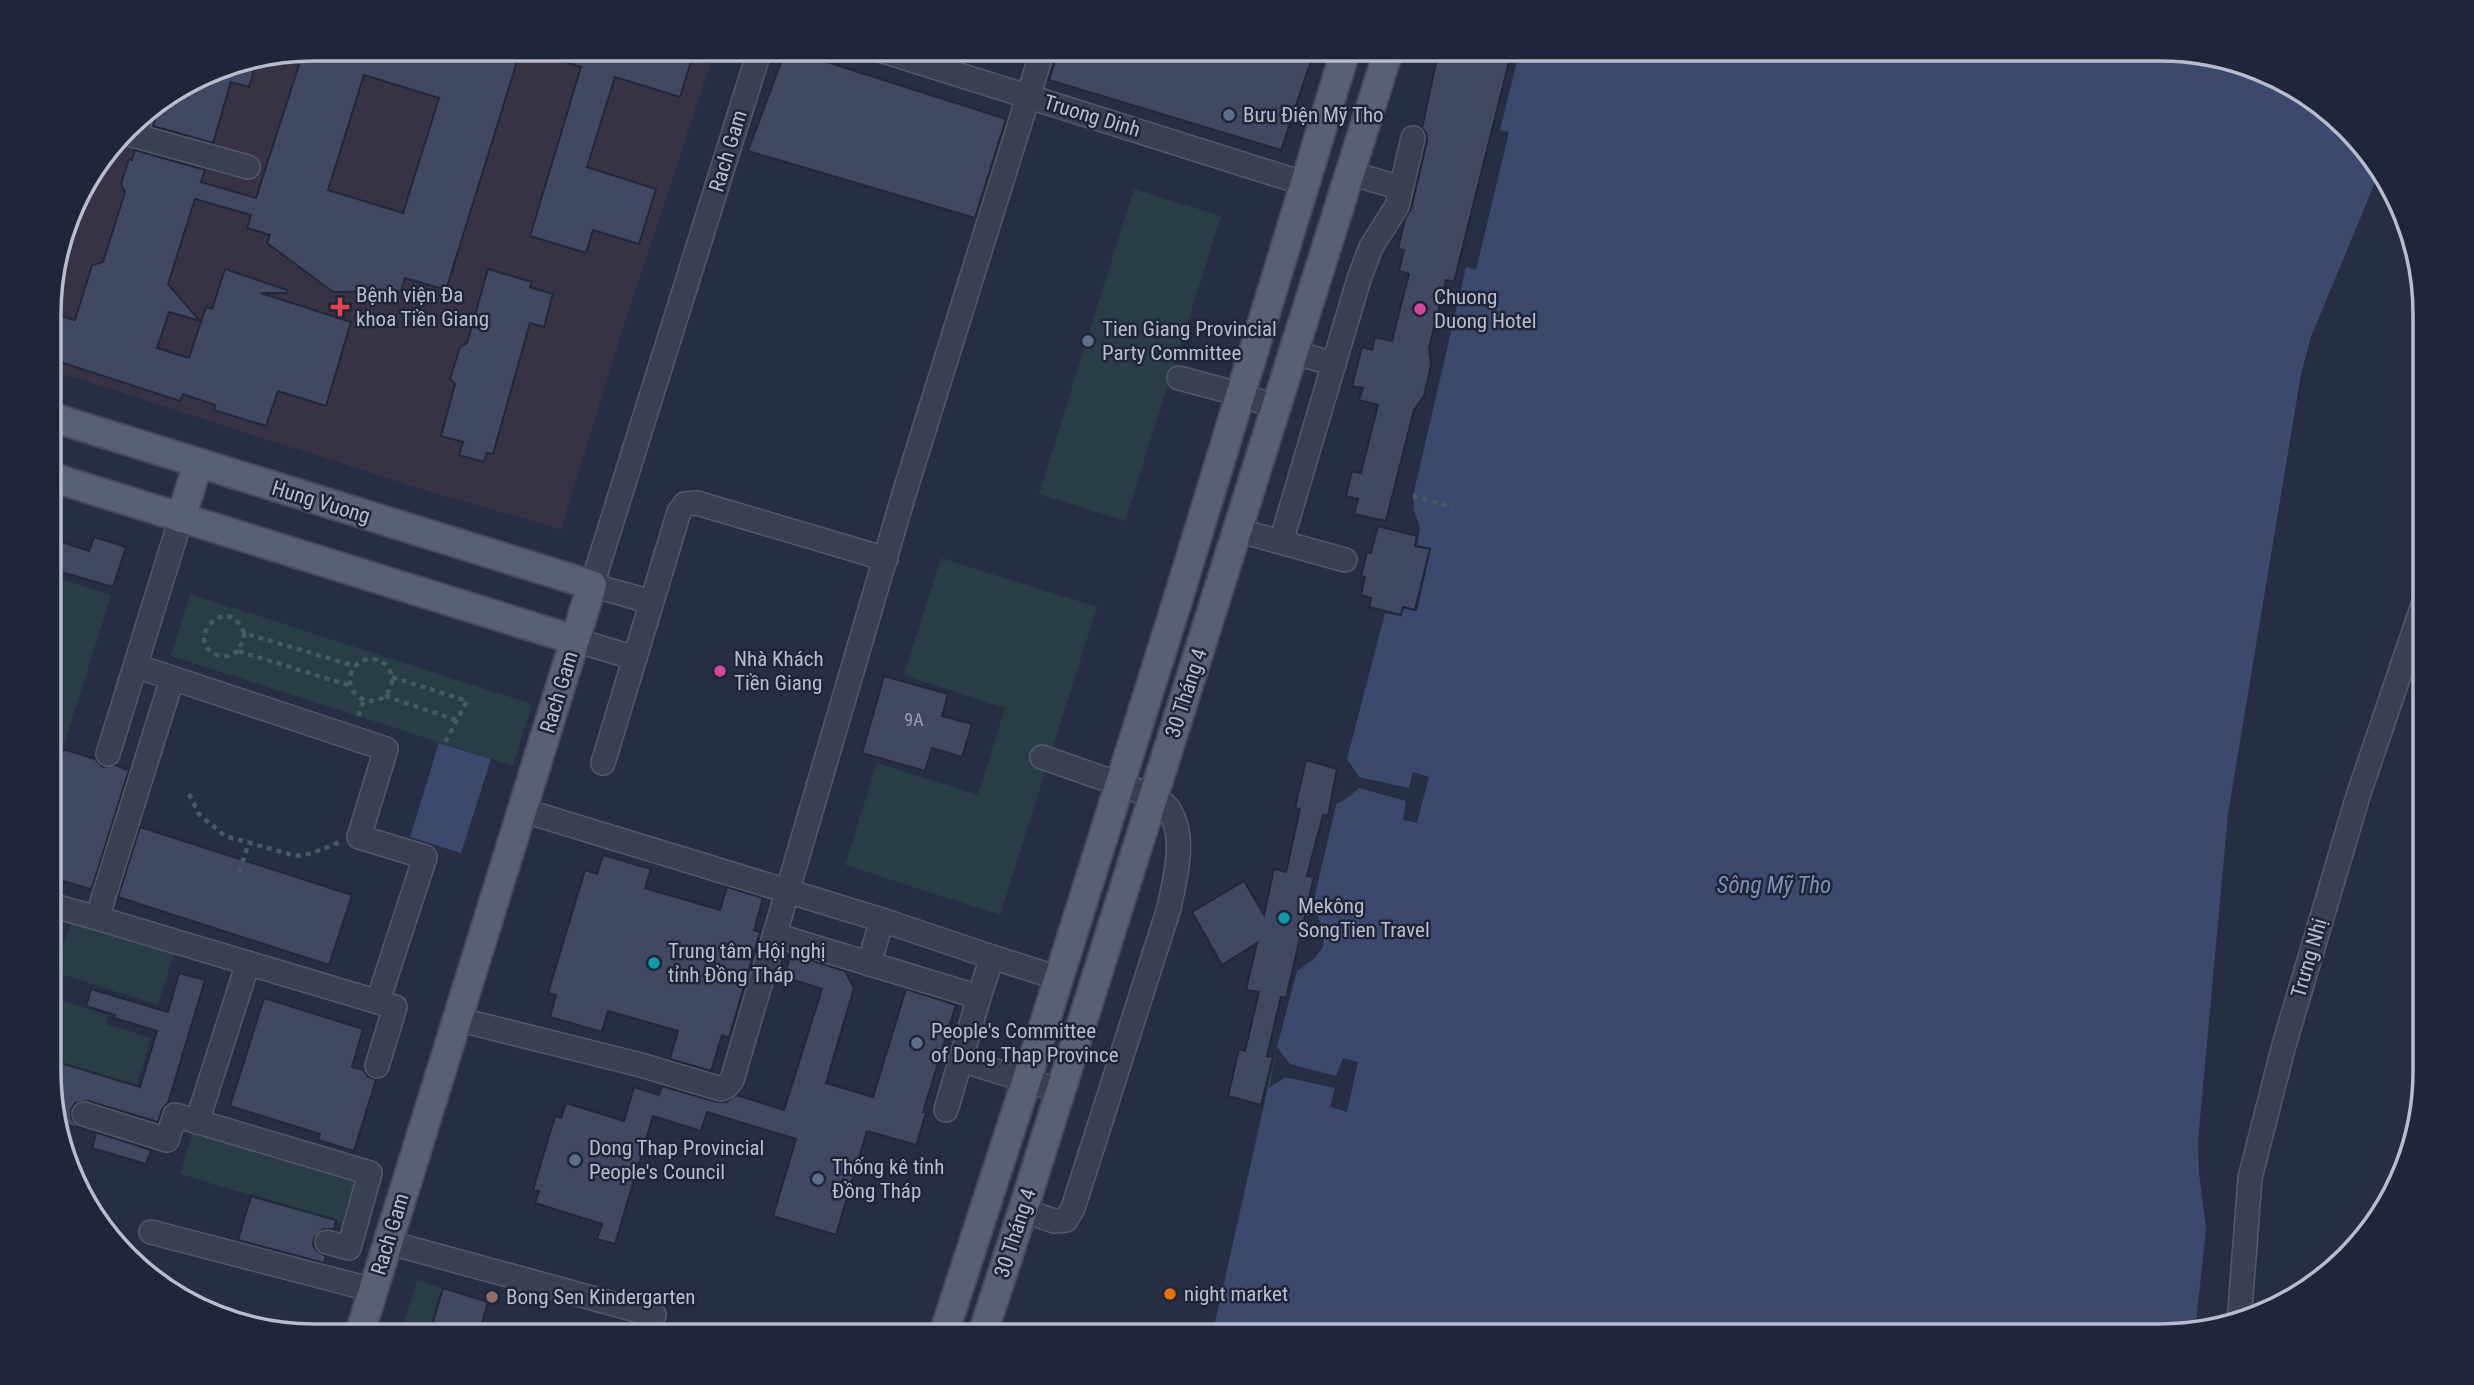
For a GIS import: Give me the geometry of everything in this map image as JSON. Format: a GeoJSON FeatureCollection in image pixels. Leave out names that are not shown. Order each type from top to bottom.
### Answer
{"type":"FeatureCollection","features":[{"type":"Feature","properties":{"kind":"main road","name":"30 Tháng 4"},"geometry":{"type":"LineString","coordinates":[[947,1324],[1177,602],[1342,61]]}},
{"type":"Feature","properties":{"kind":"main road","name":"30 Tháng 4"},"geometry":{"type":"LineString","coordinates":[[986,1324],[1385,61]]}},
{"type":"Feature","properties":{"kind":"main road"},"geometry":{"type":"LineString","coordinates":[[1306,184],[1347,184]]}},
{"type":"Feature","properties":{"kind":"main road","name":"Hung Vuong"},"geometry":{"type":"LineString","coordinates":[[61,420],[592,585]]}},
{"type":"Feature","properties":{"kind":"main road"},"geometry":{"type":"LineString","coordinates":[[181,517],[198,463]]}},
{"type":"Feature","properties":{"kind":"main road"},"geometry":{"type":"LineString","coordinates":[[61,480],[575,640]]}},
{"type":"Feature","properties":{"kind":"main road","name":"Rach Gam"},"geometry":{"type":"LineString","coordinates":[[363,1324],[592,585]]}},
{"type":"Feature","properties":{"kind":"main road"},"geometry":{"type":"LineString","coordinates":[[988,1197],[1023,1210]]}},
{"type":"Feature","properties":{"kind":"street","name":"Rach Gam"},"geometry":{"type":"LineString","coordinates":[[592,585],[756,61]]}},
{"type":"Feature","properties":{"kind":"street","name":"Truong Dinh"},"geometry":{"type":"LineString","coordinates":[[915,61],[1306,184]]}},
{"type":"Feature","properties":{"kind":"street"},"geometry":{"type":"LineString","coordinates":[[457,1019],[721,1088],[726,1087],[732,1080],[886,559],[1040,61]]}},
{"type":"Feature","properties":{"kind":"street"},"geometry":{"type":"LineString","coordinates":[[135,135],[248,167]]}},
{"type":"Feature","properties":{"kind":"street"},"geometry":{"type":"LineString","coordinates":[[1280,542],[1359,279],[1371,247],[1397,206],[1413,138]]}},
{"type":"Feature","properties":{"kind":"street"},"geometry":{"type":"LineString","coordinates":[[1347,184],[1401,188]]}},
{"type":"Feature","properties":{"kind":"street"},"geometry":{"type":"LineString","coordinates":[[1293,352],[1334,364]]}},
{"type":"Feature","properties":{"kind":"street"},"geometry":{"type":"LineString","coordinates":[[1179,378],[1240,394],[1276,407]]}},
{"type":"Feature","properties":{"kind":"street"},"geometry":{"type":"LineString","coordinates":[[603,763],[678,512],[685,504],[697,503],[886,559]]}},
{"type":"Feature","properties":{"kind":"street"},"geometry":{"type":"LineString","coordinates":[[108,754],[181,517]]}},
{"type":"Feature","properties":{"kind":"street"},"geometry":{"type":"LineString","coordinates":[[1237,530],[1345,560]]}},
{"type":"Feature","properties":{"kind":"street"},"geometry":{"type":"LineString","coordinates":[[592,585],[651,603]]}},
{"type":"Feature","properties":{"kind":"street"},"geometry":{"type":"LineString","coordinates":[[1177,602],[1211,614]]}},
{"type":"Feature","properties":{"kind":"street","name":"Trưng Nhị"},"geometry":{"type":"LineString","coordinates":[[2240,1310],[2250,1178],[2284,1045],[2358,796],[2413,635]]}},
{"type":"Feature","properties":{"kind":"street"},"geometry":{"type":"LineString","coordinates":[[575,640],[635,658]]}},
{"type":"Feature","properties":{"kind":"street"},"geometry":{"type":"LineString","coordinates":[[136,666],[386,749],[359,837],[425,857],[377,1002]]}},
{"type":"Feature","properties":{"kind":"street"},"geometry":{"type":"LineString","coordinates":[[97,918],[172,678]]}},
{"type":"Feature","properties":{"kind":"street"},"geometry":{"type":"LineString","coordinates":[[1023,1210],[1054,1221],[1066,1220],[1073,1208],[1169,908],[1179,858],[1175,825],[1167,807],[1153,796],[1042,757]]}},
{"type":"Feature","properties":{"kind":"street"},"geometry":{"type":"LineString","coordinates":[[522,810],[882,920],[1058,978]]}},
{"type":"Feature","properties":{"kind":"street"},"geometry":{"type":"LineString","coordinates":[[61,912],[97,918],[396,1007],[377,1066]]}},
{"type":"Feature","properties":{"kind":"street"},"geometry":{"type":"LineString","coordinates":[[869,964],[882,920]]}},
{"type":"Feature","properties":{"kind":"street"},"geometry":{"type":"LineString","coordinates":[[775,935],[979,998]]}},
{"type":"Feature","properties":{"kind":"street"},"geometry":{"type":"LineString","coordinates":[[946,1110],[992,957]]}},
{"type":"Feature","properties":{"kind":"street"},"geometry":{"type":"LineString","coordinates":[[197,1122],[248,963]]}},
{"type":"Feature","properties":{"kind":"street"},"geometry":{"type":"LineString","coordinates":[[961,1060],[1061,1091]]}},
{"type":"Feature","properties":{"kind":"street"},"geometry":{"type":"LineString","coordinates":[[84,1114],[167,1140],[175,1115],[370,1173],[349,1248],[327,1242]]}},
{"type":"Feature","properties":{"kind":"street"},"geometry":{"type":"LineString","coordinates":[[151,1232],[373,1290]]}},
{"type":"Feature","properties":{"kind":"street"},"geometry":{"type":"LineString","coordinates":[[387,1241],[654,1315]]}},
{"type":"Feature","properties":{"kind":"path"},"geometry":{"type":"LineString","coordinates":[[1413,496],[1454,507]]}},
{"type":"Feature","properties":{"kind":"path"},"geometry":{"type":"LineString","coordinates":[[219,617],[238,621],[244,633],[242,646],[232,654],[220,656],[205,643],[204,636],[209,624],[219,617]]}},
{"type":"Feature","properties":{"kind":"path"},"geometry":{"type":"LineString","coordinates":[[244,633],[355,666]]}},
{"type":"Feature","properties":{"kind":"path"},"geometry":{"type":"LineString","coordinates":[[238,651],[351,686]]}},
{"type":"Feature","properties":{"kind":"path"},"geometry":{"type":"LineString","coordinates":[[218,663],[220,656]]}},
{"type":"Feature","properties":{"kind":"path"},"geometry":{"type":"LineString","coordinates":[[367,659],[381,661],[392,677],[390,691],[372,701],[364,700],[351,686],[355,666],[367,659]]}},
{"type":"Feature","properties":{"kind":"path"},"geometry":{"type":"LineString","coordinates":[[392,677],[467,701],[444,744]]}},
{"type":"Feature","properties":{"kind":"path"},"geometry":{"type":"LineString","coordinates":[[385,696],[456,720]]}},
{"type":"Feature","properties":{"kind":"path"},"geometry":{"type":"LineString","coordinates":[[358,716],[364,700]]}},
{"type":"Feature","properties":{"kind":"path"},"geometry":{"type":"LineString","coordinates":[[189,794],[199,814],[225,836],[237,840],[296,856],[313,853],[340,842]]}},
{"type":"Feature","properties":{"kind":"path"},"geometry":{"type":"LineString","coordinates":[[239,872],[249,842]]}},
{"type":"Feature","properties":{"kind":"shaded area","name":"Bệnh viện Đa khoa Tiền Giang"},"geometry":{"type":"Polygon","coordinates":[[[314,61],[711,61],[621,334],[561,529],[434,493],[61,373],[61,314],[66,264],[80,217],[104,173],[135,135],[173,104],[217,80],[264,66],[314,61]]]}},
{"type":"Feature","properties":{"kind":"shaded area"},"geometry":{"type":"Polygon","coordinates":[[[1134,189],[1221,216],[1125,521],[1039,494],[1134,189]]]}},
{"type":"Feature","properties":{"kind":"shaded area"},"geometry":{"type":"Polygon","coordinates":[[[941,558],[1097,607],[1000,915],[845,865],[877,763],[978,795],[1005,708],[904,675],[941,558]]]}},
{"type":"Feature","properties":{"kind":"shaded area"},"geometry":{"type":"Polygon","coordinates":[[[61,579],[111,595],[64,745],[61,744],[61,579]]]}},
{"type":"Feature","properties":{"kind":"shaded area"},"geometry":{"type":"Polygon","coordinates":[[[190,594],[532,704],[513,766],[171,656],[190,594]]]}},
{"type":"Feature","properties":{"kind":"shaded area"},"geometry":{"type":"Polygon","coordinates":[[[72,919],[175,950],[158,1005],[61,974],[61,953],[72,919]]]}},
{"type":"Feature","properties":{"kind":"shaded area"},"geometry":{"type":"Polygon","coordinates":[[[61,1000],[108,1015],[106,1024],[151,1038],[136,1086],[61,1062],[61,1000]]]}},
{"type":"Feature","properties":{"kind":"shaded area"},"geometry":{"type":"Polygon","coordinates":[[[196,1122],[366,1172],[350,1225],[180,1174],[196,1122]]]}},
{"type":"Feature","properties":{"kind":"shaded area"},"geometry":{"type":"Polygon","coordinates":[[[417,1280],[442,1288],[431,1324],[404,1324],[417,1280]]]}},
{"type":"Feature","properties":{"kind":"water","name":"Sông Mỹ Tho"},"geometry":{"type":"Polygon","coordinates":[[[1517,61],[2193,63],[2257,80],[2286,95],[2327,124],[2361,160],[2375,181],[2311,337],[2301,374],[2228,814],[2198,1141],[2206,1229],[2196,1321],[2160,1324],[1215,1324],[1277,1047],[1297,971],[1315,958],[1323,947],[1324,933],[1313,903],[1385,613],[1401,616],[1403,608],[1417,611],[1431,548],[1417,545],[1420,528],[1413,496],[1517,61]]]}},
{"type":"Feature","properties":{"kind":"water"},"geometry":{"type":"Polygon","coordinates":[[[439,743],[491,759],[461,853],[410,837],[439,743]]]}},
{"type":"Feature","properties":{"kind":"pier"},"geometry":{"type":"Polygon","coordinates":[[[1499,130],[1509,132],[1476,270],[1466,267],[1499,130]]]}},
{"type":"Feature","properties":{"kind":"pier"},"geometry":{"type":"Polygon","coordinates":[[[1347,759],[1359,777],[1409,788],[1413,772],[1429,777],[1417,823],[1403,820],[1406,801],[1359,788],[1336,804],[1347,759]]]}},
{"type":"Feature","properties":{"kind":"pier"},"geometry":{"type":"Polygon","coordinates":[[[1277,1047],[1290,1064],[1336,1076],[1343,1058],[1358,1062],[1347,1112],[1330,1107],[1335,1088],[1284,1078],[1269,1088],[1277,1047]]]}},
{"type":"Feature","properties":{"kind":"building"},"geometry":{"type":"Polygon","coordinates":[[[517,61],[446,290],[405,278],[401,291],[333,292],[267,243],[270,235],[247,228],[251,215],[195,199],[168,284],[200,321],[169,312],[157,348],[189,358],[206,307],[212,309],[225,269],[287,290],[287,293],[261,293],[351,322],[326,406],[278,391],[266,426],[214,410],[215,405],[183,394],[180,401],[61,362],[61,316],[75,320],[92,265],[103,262],[125,192],[121,184],[129,159],[132,160],[135,150],[205,170],[201,182],[256,198],[299,65],[291,62],[517,61]],[[364,75],[328,190],[403,213],[439,98],[364,75]]]}},
{"type":"Feature","properties":{"kind":"building"},"geometry":{"type":"Polygon","coordinates":[[[563,61],[691,61],[680,97],[615,77],[587,167],[656,189],[639,244],[593,230],[586,253],[530,236],[581,67],[563,61]]]}},
{"type":"Feature","properties":{"kind":"building"},"geometry":{"type":"Polygon","coordinates":[[[782,61],[824,61],[1006,119],[975,218],[748,151],[782,61]]]}},
{"type":"Feature","properties":{"kind":"building","name":"Bưu Điện Mỹ Tho"},"geometry":{"type":"Polygon","coordinates":[[[1055,61],[1311,61],[1281,150],[1049,80],[1055,61]]]}},
{"type":"Feature","properties":{"kind":"building","name":"Chuong Duong Hotel"},"geometry":{"type":"Polygon","coordinates":[[[1436,61],[1509,61],[1454,282],[1446,280],[1429,348],[1431,365],[1424,396],[1414,410],[1386,521],[1354,514],[1358,499],[1346,496],[1352,471],[1361,473],[1378,405],[1359,400],[1363,388],[1352,386],[1362,347],[1372,350],[1375,337],[1392,341],[1409,274],[1399,271],[1404,250],[1398,249],[1405,219],[1411,209],[1427,141],[1422,128],[1436,61]]]}},
{"type":"Feature","properties":{"kind":"building"},"geometry":{"type":"Polygon","coordinates":[[[255,68],[249,87],[231,82],[213,143],[153,126],[156,117],[187,95],[217,80],[255,68]]]}},
{"type":"Feature","properties":{"kind":"building"},"geometry":{"type":"Polygon","coordinates":[[[488,269],[532,282],[530,287],[553,294],[544,327],[530,323],[493,454],[487,453],[484,462],[459,455],[463,442],[441,436],[455,384],[450,379],[460,347],[467,343],[488,269]]]}},
{"type":"Feature","properties":{"kind":"building"},"geometry":{"type":"Polygon","coordinates":[[[1378,526],[1417,536],[1415,546],[1430,549],[1415,610],[1403,607],[1401,615],[1369,607],[1371,598],[1361,595],[1365,577],[1361,576],[1378,526]]]}},
{"type":"Feature","properties":{"kind":"building"},"geometry":{"type":"Polygon","coordinates":[[[94,537],[126,547],[113,587],[61,572],[61,542],[89,551],[94,537]]]}},
{"type":"Feature","properties":{"kind":"building"},"geometry":{"type":"Polygon","coordinates":[[[884,676],[948,694],[942,716],[972,724],[962,757],[932,748],[925,771],[862,753],[884,676]]]}},
{"type":"Feature","properties":{"kind":"building"},"geometry":{"type":"Polygon","coordinates":[[[63,749],[95,759],[103,767],[115,765],[129,770],[92,888],[89,889],[61,880],[63,749]]]}},
{"type":"Feature","properties":{"kind":"building"},"geometry":{"type":"Polygon","coordinates":[[[1306,760],[1337,769],[1328,816],[1323,815],[1307,876],[1314,877],[1286,998],[1281,997],[1267,1056],[1273,1057],[1261,1105],[1228,1096],[1239,1049],[1245,1051],[1259,992],[1246,990],[1257,943],[1222,965],[1192,912],[1244,881],[1264,915],[1274,869],[1286,872],[1300,809],[1295,808],[1306,760]]]}},
{"type":"Feature","properties":{"kind":"building"},"geometry":{"type":"Polygon","coordinates":[[[140,827],[352,895],[329,965],[118,897],[140,827]]]}},
{"type":"Feature","properties":{"kind":"building","name":"Trung tâm Hội nghị tỉnh Đồng Tháp"},"geometry":{"type":"Polygon","coordinates":[[[603,855],[651,869],[645,888],[720,910],[727,887],[763,898],[754,930],[760,932],[729,1038],[722,1035],[711,1071],[670,1059],[678,1031],[608,1011],[602,1032],[550,1017],[556,995],[548,993],[585,870],[597,874],[603,855]]]}},
{"type":"Feature","properties":{"kind":"building"},"geometry":{"type":"Polygon","coordinates":[[[791,954],[845,971],[854,988],[826,1083],[873,1097],[906,989],[956,1005],[923,1112],[926,1113],[916,1145],[867,1131],[836,1235],[773,1216],[796,1139],[707,1112],[701,1131],[653,1116],[615,1244],[597,1239],[602,1224],[535,1203],[539,1191],[533,1190],[555,1116],[561,1118],[566,1103],[624,1121],[634,1087],[659,1095],[662,1086],[717,1102],[726,1102],[737,1095],[784,1110],[822,989],[784,977],[791,954]]]}},
{"type":"Feature","properties":{"kind":"building"},"geometry":{"type":"Polygon","coordinates":[[[179,973],[205,980],[168,1103],[158,1122],[88,1101],[75,1103],[71,1110],[71,1118],[79,1127],[151,1150],[146,1164],[92,1148],[96,1133],[67,1125],[61,1063],[140,1087],[157,1031],[86,1006],[91,989],[168,1012],[179,973]]]}},
{"type":"Feature","properties":{"kind":"building"},"geometry":{"type":"Polygon","coordinates":[[[264,998],[363,1029],[352,1067],[364,1070],[367,1076],[376,1080],[354,1151],[318,1140],[320,1134],[230,1106],[264,998]]]}},
{"type":"Feature","properties":{"kind":"building"},"geometry":{"type":"Polygon","coordinates":[[[251,1196],[336,1220],[334,1229],[323,1229],[314,1238],[313,1245],[317,1251],[326,1256],[324,1263],[238,1240],[251,1196]]]}},
{"type":"Feature","properties":{"kind":"building"},"geometry":{"type":"Polygon","coordinates":[[[443,1288],[488,1302],[482,1324],[432,1324],[443,1288]]]}},
{"type":"Feature","properties":{"kind":"place","name":"Bưu Điện Mỹ Tho"},"geometry":{"type":"Point","coordinates":[1229,115]}},
{"type":"Feature","properties":{"kind":"place","name":"Bệnh viện Đa khoa Tiền Giang"},"geometry":{"type":"Point","coordinates":[340,307]}},
{"type":"Feature","properties":{"kind":"place","name":"Chuong Duong Hotel"},"geometry":{"type":"Point","coordinates":[1420,309]}},
{"type":"Feature","properties":{"kind":"place","name":"Tien Giang Provincial Party Committee"},"geometry":{"type":"Point","coordinates":[1088,341]}},
{"type":"Feature","properties":{"kind":"place","name":"Nhà Khách Tiền Giang"},"geometry":{"type":"Point","coordinates":[720,671]}},
{"type":"Feature","properties":{"kind":"place","name":"Mekông SongTien Travel"},"geometry":{"type":"Point","coordinates":[1284,918]}},
{"type":"Feature","properties":{"kind":"place","name":"Trung tâm Hội nghị tỉnh Đồng Tháp"},"geometry":{"type":"Point","coordinates":[654,963]}},
{"type":"Feature","properties":{"kind":"place","name":"People's Committee of Dong Thap Province"},"geometry":{"type":"Point","coordinates":[917,1043]}},
{"type":"Feature","properties":{"kind":"place","name":"Dong Thap Provincial People's Council"},"geometry":{"type":"Point","coordinates":[575,1160]}},
{"type":"Feature","properties":{"kind":"place","name":"Thống kê tỉnh Đồng Tháp"},"geometry":{"type":"Point","coordinates":[818,1179]}},
{"type":"Feature","properties":{"kind":"place","name":"night market"},"geometry":{"type":"Point","coordinates":[1170,1294]}},
{"type":"Feature","properties":{"kind":"place","name":"Bong Sen Kindergarten"},"geometry":{"type":"Point","coordinates":[492,1297]}}]}
